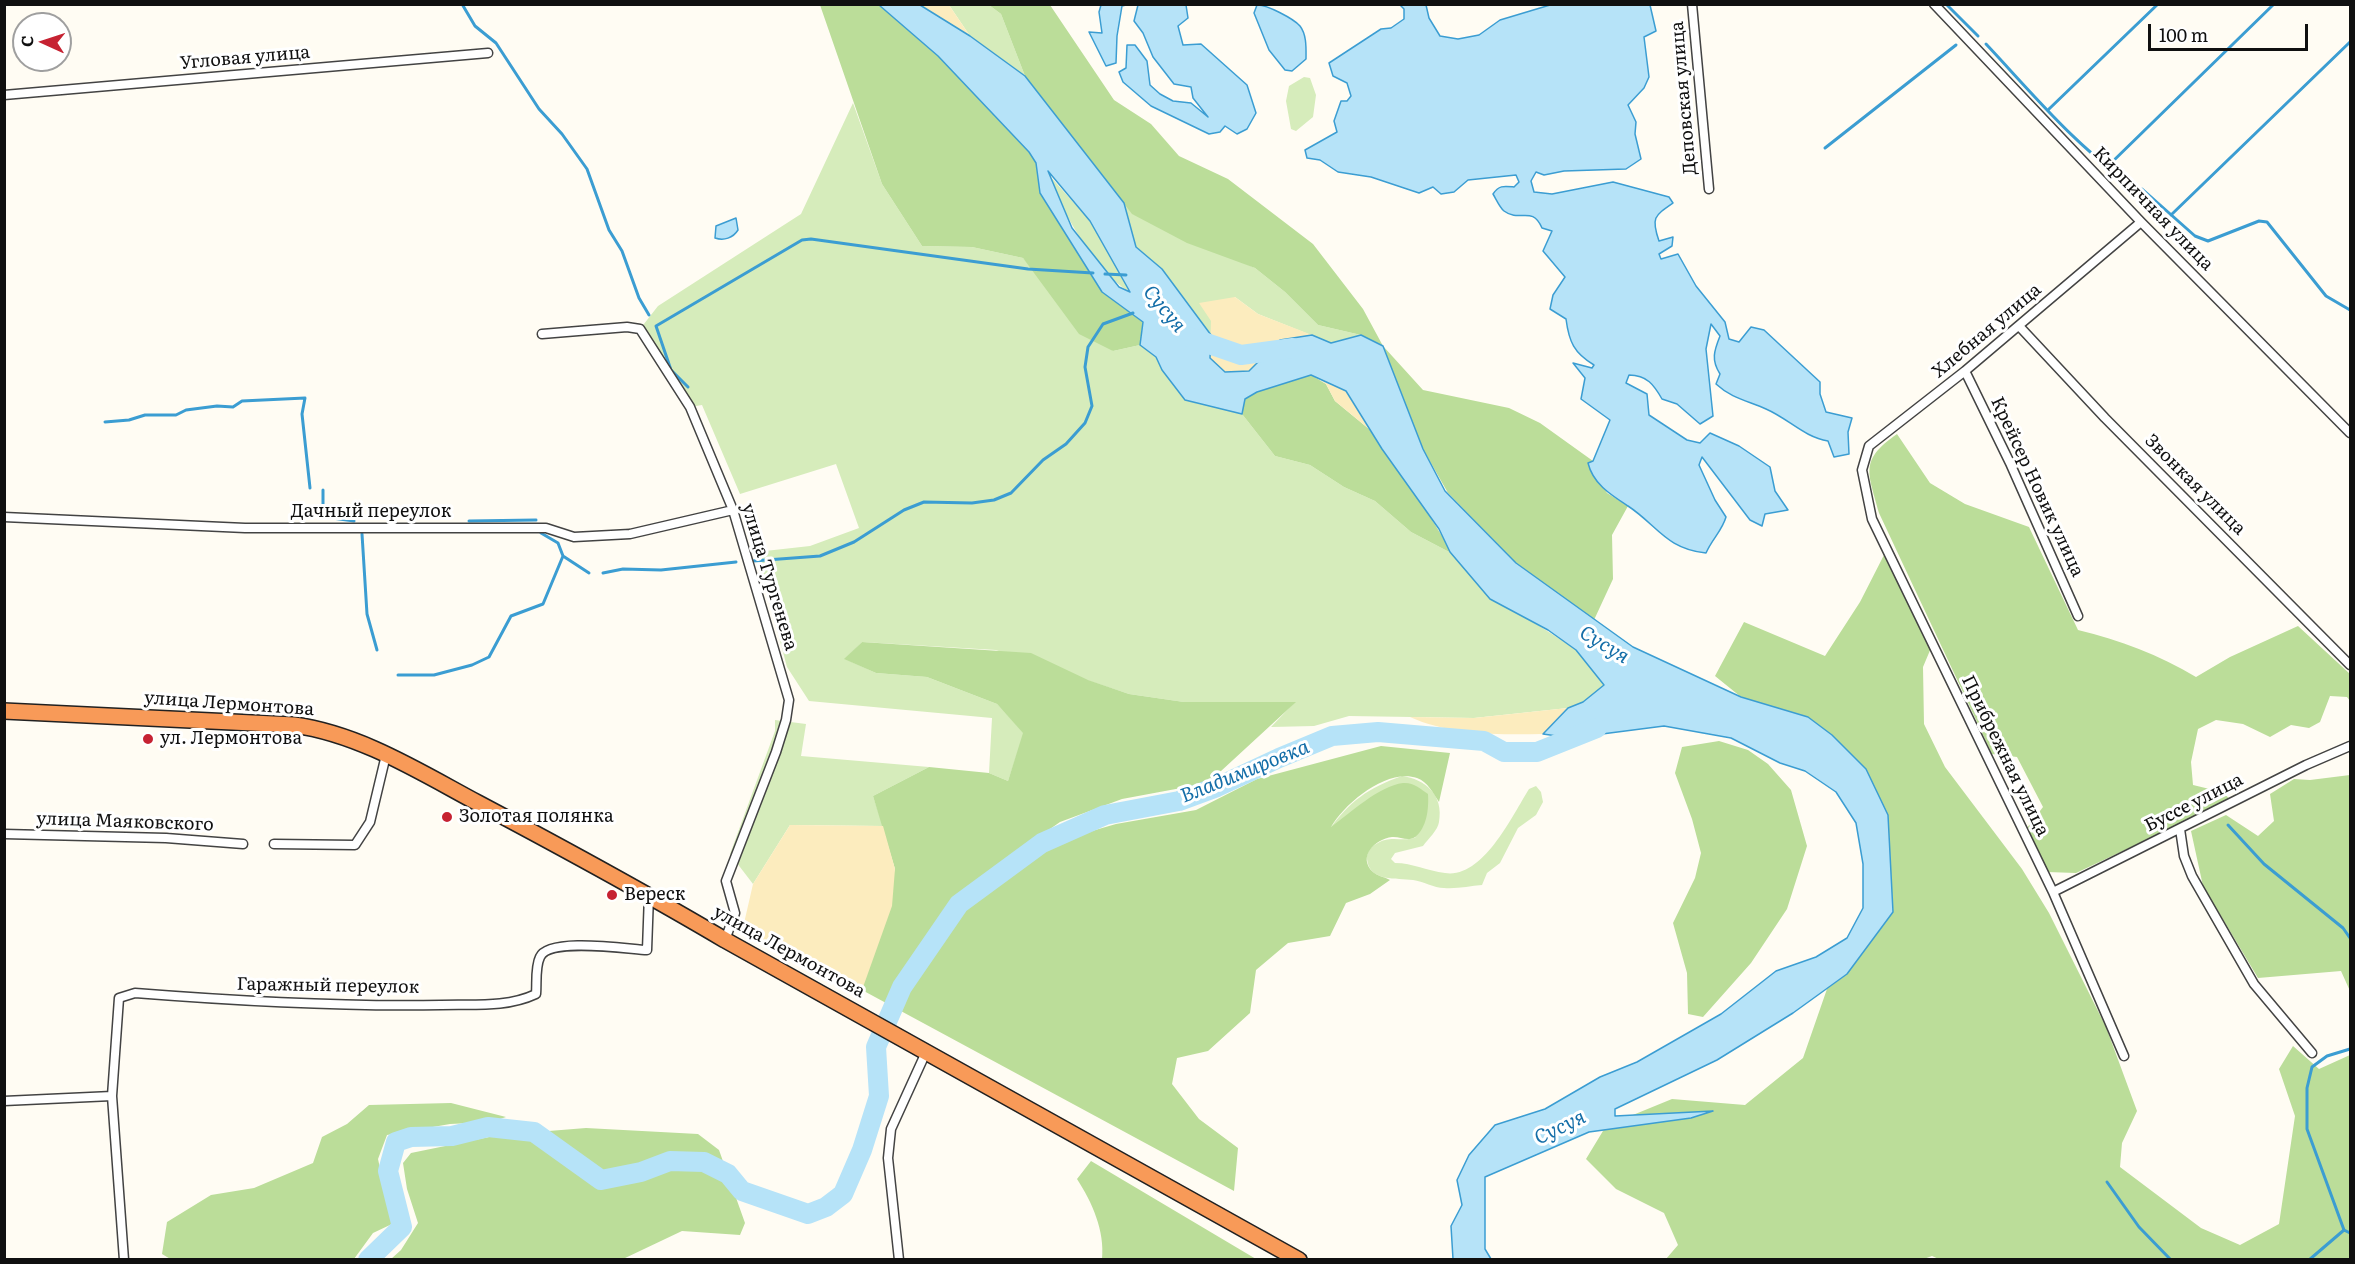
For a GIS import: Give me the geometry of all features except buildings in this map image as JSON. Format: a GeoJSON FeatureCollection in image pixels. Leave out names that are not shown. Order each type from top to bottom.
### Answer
{"type":"FeatureCollection","features":[{"type":"Feature","properties":{"kind":"highway","name":"улица Лермонтова"},"geometry":{"type":"LineString","coordinates":[[4,711],[294,725],[315,728],[386,754],[649,895],[725,940],[927,1050],[1299,1260]]}},
{"type":"Feature","properties":{"kind":"street","name":"Деповская улица"},"geometry":{"type":"LineString","coordinates":[[1692,4],[1709,189]]}},
{"type":"Feature","properties":{"kind":"street","name":"Кирпичная улица"},"geometry":{"type":"LineString","coordinates":[[1934,4],[2141,222],[2350,433]]}},
{"type":"Feature","properties":{"kind":"street","name":"Угловая улица"},"geometry":{"type":"LineString","coordinates":[[4,95],[488,53]]}},
{"type":"Feature","properties":{"kind":"street","name":"Хлебная улица"},"geometry":{"type":"LineString","coordinates":[[1862,470],[1869,446],[1965,371],[2141,222]]}},
{"type":"Feature","properties":{"kind":"street","name":"Звонкая улица"},"geometry":{"type":"LineString","coordinates":[[2019,326],[2104,418],[2350,665]]}},
{"type":"Feature","properties":{"kind":"street","name":"улица Тургенева"},"geometry":{"type":"LineString","coordinates":[[542,334],[627,327],[640,329],[690,407],[733,510],[789,700],[786,720],[776,752],[726,881],[735,913],[725,940]]}},
{"type":"Feature","properties":{"kind":"street","name":"Крейсер Новик улица"},"geometry":{"type":"LineString","coordinates":[[1965,371],[2010,463],[2078,616]]}},
{"type":"Feature","properties":{"kind":"street","name":"Прибрежная улица"},"geometry":{"type":"LineString","coordinates":[[1862,470],[1872,519],[2053,892],[2124,1056]]}},
{"type":"Feature","properties":{"kind":"street","name":"Дачный переулок"},"geometry":{"type":"LineString","coordinates":[[4,517],[245,528],[546,528],[574,537],[630,534],[733,510]]}},
{"type":"Feature","properties":{"kind":"street","name":"Буссе улица"},"geometry":{"type":"LineString","coordinates":[[2053,892],[2306,765],[2350,746]]}},
{"type":"Feature","properties":{"kind":"street"},"geometry":{"type":"LineString","coordinates":[[274,844],[355,845],[370,822],[386,754]]}},
{"type":"Feature","properties":{"kind":"street"},"geometry":{"type":"LineString","coordinates":[[2180,829],[2184,856],[2192,876],[2254,984],[2312,1053]]}},
{"type":"Feature","properties":{"kind":"street","name":"улица Маяковского"},"geometry":{"type":"LineString","coordinates":[[4,834],[166,838],[243,843]]}},
{"type":"Feature","properties":{"kind":"street","name":"Гаражный переулок"},"geometry":{"type":"LineString","coordinates":[[111,1096],[118,998],[135,993],[242,1001],[410,1005],[516,1003],[536,994],[540,957],[548,948],[573,945],[647,950],[649,895]]}},
{"type":"Feature","properties":{"kind":"street"},"geometry":{"type":"LineString","coordinates":[[899,1260],[888,1158],[891,1129],[927,1050]]}},
{"type":"Feature","properties":{"kind":"street"},"geometry":{"type":"LineString","coordinates":[[4,1101],[111,1096],[124,1260]]}},
{"type":"Feature","properties":{"kind":"green space"},"geometry":{"type":"Polygon","coordinates":[[[820,5],[879,5],[938,56],[1029,152],[1036,163],[1040,193],[1102,292],[1143,322],[1140,345],[1113,351],[1079,334],[1023,258],[972,247],[922,246],[882,184],[820,5]]]}},
{"type":"Feature","properties":{"kind":"green space"},"geometry":{"type":"Polygon","coordinates":[[[949,5],[989,5],[1001,14],[1025,76],[970,36],[949,5]]]}},
{"type":"Feature","properties":{"kind":"green space"},"geometry":{"type":"Polygon","coordinates":[[[989,5],[1050,5],[1114,100],[1151,124],[1179,156],[1228,179],[1313,244],[1363,309],[1383,346],[1361,335],[1318,325],[1285,292],[1255,268],[1187,243],[1132,214],[1025,76],[1001,14],[989,5]]]}},
{"type":"Feature","properties":{"kind":"green space"},"geometry":{"type":"Polygon","coordinates":[[[1304,77],[1310,78],[1316,95],[1313,117],[1296,131],[1291,129],[1286,101],[1289,86],[1304,77]]]}},
{"type":"Feature","properties":{"kind":"green space"},"geometry":{"type":"Polygon","coordinates":[[[853,103],[882,184],[922,246],[972,247],[1023,258],[1113,351],[1140,345],[1155,354],[1162,370],[1185,400],[1242,414],[1275,456],[1310,465],[1344,487],[1375,501],[1411,532],[1453,554],[1533,622],[1577,650],[1605,685],[1583,702],[1568,708],[1474,718],[1349,716],[1314,726],[1271,727],[1295,702],[1184,702],[1129,694],[996,650],[862,642],[845,659],[876,673],[927,677],[997,704],[1024,733],[1008,781],[989,773],[992,718],[809,701],[787,667],[756,552],[810,546],[859,528],[836,464],[740,494],[702,405],[690,407],[640,329],[658,306],[801,214],[853,103]]]}},
{"type":"Feature","properties":{"kind":"green space"},"geometry":{"type":"Polygon","coordinates":[[[1049,175],[1090,221],[1131,292],[1107,272],[1082,241],[1049,175]]]}},
{"type":"Feature","properties":{"kind":"green space"},"geometry":{"type":"Polygon","coordinates":[[[1124,203],[1133,214],[1255,268],[1285,292],[1318,325],[1361,335],[1331,343],[1258,314],[1235,297],[1211,321],[1211,335],[1162,269],[1136,247],[1127,223],[1124,203]]]}},
{"type":"Feature","properties":{"kind":"green space"},"geometry":{"type":"Polygon","coordinates":[[[1383,346],[1423,390],[1509,408],[1540,423],[1593,461],[1600,482],[1607,493],[1628,506],[1612,535],[1613,579],[1594,620],[1516,563],[1448,493],[1423,449],[1383,346]]]}},
{"type":"Feature","properties":{"kind":"green space"},"geometry":{"type":"Polygon","coordinates":[[[1311,375],[1326,384],[1335,401],[1369,429],[1421,502],[1453,554],[1411,532],[1375,501],[1344,487],[1310,465],[1275,456],[1242,414],[1245,399],[1257,392],[1311,375]]]}},
{"type":"Feature","properties":{"kind":"green space"},"geometry":{"type":"Polygon","coordinates":[[[1897,434],[1930,483],[1965,504],[2029,527],[2078,630],[2139,649],[2196,677],[2230,657],[2298,626],[2350,674],[2350,701],[2347,697],[2330,696],[2320,722],[2309,728],[2291,725],[2270,737],[2243,724],[2216,720],[2198,729],[2191,762],[2193,785],[2222,792],[2231,800],[2076,873],[2047,872],[2027,828],[2043,807],[2017,757],[1992,754],[1879,513],[1870,478],[1872,460],[1876,452],[1897,434]]]}},
{"type":"Feature","properties":{"kind":"green space"},"geometry":{"type":"Polygon","coordinates":[[[1884,555],[1931,648],[1923,667],[1924,724],[1945,767],[2022,869],[2049,913],[2106,1027],[2137,1111],[2122,1143],[2120,1167],[2201,1228],[2240,1245],[2279,1224],[2295,1116],[2279,1069],[2293,1046],[2319,1069],[2350,1055],[2350,1259],[1941,1260],[1932,1256],[1921,1260],[1666,1259],[1678,1245],[1664,1213],[1616,1189],[1586,1159],[1606,1126],[1672,1099],[1745,1105],[1803,1058],[1827,989],[1847,974],[1893,912],[1888,815],[1763,704],[1741,697],[1715,676],[1744,622],[1825,656],[1860,602],[1884,555]]]}},
{"type":"Feature","properties":{"kind":"green space"},"geometry":{"type":"Polygon","coordinates":[[[862,642],[1031,653],[1088,680],[1129,694],[1184,702],[1296,702],[1208,783],[1122,799],[1060,822],[1016,853],[1116,824],[1196,810],[1257,779],[1381,746],[1450,753],[1439,802],[1424,782],[1405,776],[1393,778],[1368,790],[1356,798],[1337,818],[1331,827],[1365,801],[1394,785],[1410,784],[1428,794],[1426,817],[1415,837],[1386,838],[1374,845],[1367,855],[1373,872],[1390,880],[1370,894],[1346,903],[1330,936],[1288,943],[1256,970],[1250,1013],[1208,1051],[1177,1058],[1172,1084],[1199,1119],[1238,1148],[1234,1191],[862,990],[861,982],[895,869],[873,796],[929,767],[989,773],[1008,781],[1023,733],[997,704],[927,677],[876,673],[844,659],[862,642]]]}},
{"type":"Feature","properties":{"kind":"green space"},"geometry":{"type":"Polygon","coordinates":[[[775,720],[806,724],[801,756],[929,767],[873,796],[883,826],[790,825],[753,884],[730,854],[775,731],[775,720]]]}},
{"type":"Feature","properties":{"kind":"green space"},"geometry":{"type":"Polygon","coordinates":[[[1719,741],[1748,750],[1768,764],[1791,790],[1807,846],[1787,909],[1751,963],[1703,1017],[1688,1014],[1687,973],[1673,923],[1695,878],[1701,853],[1692,819],[1675,773],[1682,747],[1719,741]]]}},
{"type":"Feature","properties":{"kind":"green space"},"geometry":{"type":"Polygon","coordinates":[[[2350,775],[2350,991],[2341,971],[2258,978],[2203,886],[2191,831],[2226,815],[2258,836],[2274,821],[2270,794],[2294,779],[2310,780],[2350,775]]]}},
{"type":"Feature","properties":{"kind":"green space"},"geometry":{"type":"Polygon","coordinates":[[[1402,776],[1425,785],[1436,796],[1440,812],[1439,822],[1423,846],[1395,853],[1391,859],[1395,863],[1438,872],[1459,872],[1472,866],[1484,856],[1505,829],[1529,789],[1536,786],[1541,792],[1543,802],[1536,815],[1518,828],[1500,863],[1487,873],[1482,885],[1440,888],[1417,881],[1378,875],[1369,866],[1367,855],[1376,844],[1392,839],[1416,837],[1329,830],[1352,803],[1379,785],[1402,776]]]}},
{"type":"Feature","properties":{"kind":"green space"},"geometry":{"type":"Polygon","coordinates":[[[451,1103],[506,1117],[491,1122],[450,1124],[387,1135],[378,1159],[392,1224],[373,1233],[354,1259],[172,1260],[162,1254],[167,1222],[211,1195],[254,1188],[313,1163],[322,1137],[347,1124],[369,1105],[451,1103]]]}},
{"type":"Feature","properties":{"kind":"green space"},"geometry":{"type":"Polygon","coordinates":[[[586,1128],[698,1134],[719,1150],[745,1223],[740,1235],[682,1231],[623,1259],[391,1259],[401,1250],[418,1223],[407,1189],[403,1163],[411,1153],[499,1135],[586,1128]]]}},
{"type":"Feature","properties":{"kind":"green space"},"geometry":{"type":"Polygon","coordinates":[[[1091,1161],[1256,1259],[1102,1259],[1101,1238],[1096,1217],[1077,1179],[1091,1161]]]}},
{"type":"Feature","properties":{"kind":"sand"},"geometry":{"type":"Polygon","coordinates":[[[920,5],[949,5],[970,36],[920,5]]]}},
{"type":"Feature","properties":{"kind":"sand"},"geometry":{"type":"Polygon","coordinates":[[[1235,297],[1258,314],[1312,335],[1280,340],[1249,371],[1225,373],[1210,358],[1211,321],[1199,303],[1235,297]]]}},
{"type":"Feature","properties":{"kind":"sand"},"geometry":{"type":"Polygon","coordinates":[[[1320,380],[1346,391],[1369,429],[1335,401],[1326,384],[1320,380]]]}},
{"type":"Feature","properties":{"kind":"sand"},"geometry":{"type":"Polygon","coordinates":[[[1568,708],[1543,734],[1458,731],[1410,717],[1474,718],[1568,708]]]}},
{"type":"Feature","properties":{"kind":"sand"},"geometry":{"type":"Polygon","coordinates":[[[790,825],[883,826],[895,869],[892,906],[862,990],[742,932],[753,884],[790,825]]]}},
{"type":"Feature","properties":{"kind":"water"},"geometry":{"type":"Polygon","coordinates":[[[879,5],[920,5],[970,36],[1025,76],[1124,203],[1136,247],[1162,269],[1211,335],[1210,358],[1225,372],[1249,371],[1280,340],[1312,335],[1331,343],[1361,335],[1383,346],[1423,449],[1445,491],[1516,563],[1633,647],[1741,697],[1808,717],[1832,735],[1866,769],[1888,815],[1893,912],[1847,974],[1793,1013],[1717,1060],[1615,1109],[1615,1116],[1713,1111],[1691,1118],[1589,1132],[1485,1177],[1485,1249],[1491,1259],[1453,1259],[1451,1226],[1462,1205],[1457,1180],[1469,1155],[1495,1125],[1545,1109],[1600,1077],[1637,1062],[1721,1014],[1776,971],[1816,957],[1847,938],[1863,908],[1863,864],[1856,823],[1836,792],[1805,771],[1780,763],[1731,738],[1664,726],[1571,738],[1543,734],[1568,708],[1583,702],[1604,685],[1576,650],[1548,630],[1490,599],[1450,552],[1439,529],[1382,449],[1346,391],[1311,375],[1257,392],[1245,399],[1242,414],[1185,400],[1162,370],[1156,357],[1140,345],[1143,322],[1102,292],[1040,193],[1036,163],[1029,152],[938,56],[879,5]],[[1048,171],[1072,228],[1119,287],[1130,292],[1090,221],[1048,171]]]}},
{"type":"Feature","properties":{"kind":"water"},"geometry":{"type":"Polygon","coordinates":[[[1101,5],[1126,5],[1122,6],[1117,36],[1116,63],[1106,66],[1089,32],[1102,33],[1099,12],[1101,5]]]}},
{"type":"Feature","properties":{"kind":"water"},"geometry":{"type":"Polygon","coordinates":[[[1138,5],[1186,5],[1188,18],[1178,26],[1183,45],[1201,44],[1247,85],[1256,113],[1247,129],[1237,134],[1225,126],[1220,132],[1209,134],[1151,106],[1123,82],[1119,72],[1126,68],[1127,45],[1135,45],[1147,61],[1150,85],[1173,101],[1191,103],[1208,117],[1193,98],[1191,87],[1174,84],[1153,57],[1143,33],[1134,21],[1138,5]]]}},
{"type":"Feature","properties":{"kind":"water"},"geometry":{"type":"Polygon","coordinates":[[[1257,5],[1286,16],[1300,26],[1306,42],[1306,59],[1292,71],[1285,70],[1269,50],[1254,13],[1257,5]]]}},
{"type":"Feature","properties":{"kind":"water"},"geometry":{"type":"Polygon","coordinates":[[[1400,5],[1426,5],[1429,18],[1440,36],[1458,39],[1479,35],[1500,20],[1550,5],[1650,5],[1656,31],[1644,37],[1649,77],[1644,88],[1628,105],[1636,122],[1635,134],[1641,159],[1626,169],[1564,171],[1544,175],[1536,172],[1531,181],[1534,192],[1552,194],[1613,182],[1669,197],[1673,203],[1658,215],[1655,222],[1659,241],[1673,237],[1672,246],[1659,254],[1661,259],[1678,254],[1696,286],[1725,322],[1729,339],[1739,342],[1751,327],[1764,330],[1820,382],[1820,394],[1826,412],[1852,418],[1848,432],[1849,454],[1834,457],[1828,441],[1811,436],[1774,413],[1722,389],[1716,384],[1720,374],[1714,360],[1720,336],[1711,324],[1706,349],[1713,416],[1700,424],[1677,404],[1662,399],[1653,385],[1645,379],[1629,375],[1626,383],[1647,394],[1649,415],[1687,440],[1700,443],[1710,433],[1739,446],[1770,467],[1775,491],[1788,510],[1765,514],[1762,526],[1750,520],[1702,457],[1699,465],[1715,500],[1726,517],[1706,553],[1692,551],[1671,541],[1598,483],[1588,463],[1593,461],[1610,420],[1581,399],[1585,378],[1573,363],[1592,368],[1594,365],[1577,351],[1569,334],[1566,319],[1550,309],[1553,295],[1565,277],[1543,251],[1552,231],[1542,228],[1534,217],[1504,211],[1493,194],[1502,187],[1514,187],[1519,182],[1516,175],[1468,180],[1454,192],[1441,194],[1433,187],[1419,193],[1371,177],[1338,172],[1320,160],[1307,158],[1305,150],[1337,132],[1334,121],[1341,101],[1347,101],[1351,96],[1347,83],[1333,76],[1329,63],[1381,29],[1391,28],[1404,19],[1404,9],[1400,5]]]}},
{"type":"Feature","properties":{"kind":"water"},"geometry":{"type":"Polygon","coordinates":[[[736,218],[738,230],[734,235],[725,239],[715,238],[716,226],[736,218]]]}},
{"type":"Feature","properties":{"kind":"waterway"},"geometry":{"type":"LineString","coordinates":[[462,4],[475,26],[496,43],[539,109],[562,134],[587,169],[609,230],[622,251],[639,298],[649,315]]}},
{"type":"Feature","properties":{"kind":"waterway"},"geometry":{"type":"LineString","coordinates":[[1946,4],[1978,36]]}},
{"type":"Feature","properties":{"kind":"waterway"},"geometry":{"type":"LineString","coordinates":[[2049,109],[2158,4]]}},
{"type":"Feature","properties":{"kind":"waterway"},"geometry":{"type":"LineString","coordinates":[[2108,166],[2274,4]]}},
{"type":"Feature","properties":{"kind":"waterway"},"geometry":{"type":"LineString","coordinates":[[2171,215],[2350,42]]}},
{"type":"Feature","properties":{"kind":"waterway"},"geometry":{"type":"LineString","coordinates":[[1986,44],[2077,140],[2116,172],[2134,183]]}},
{"type":"Feature","properties":{"kind":"waterway"},"geometry":{"type":"LineString","coordinates":[[1825,148],[1956,45]]}},
{"type":"Feature","properties":{"kind":"waterway"},"geometry":{"type":"LineString","coordinates":[[2142,189],[2195,236],[2208,241],[2259,221],[2267,222],[2326,296],[2350,310]]}},
{"type":"Feature","properties":{"kind":"waterway"},"geometry":{"type":"LineString","coordinates":[[688,387],[671,370],[656,326],[802,240],[811,239],[1028,269],[1093,273]]}},
{"type":"Feature","properties":{"kind":"waterway"},"geometry":{"type":"LineString","coordinates":[[1105,274],[1126,275]]}},
{"type":"Feature","properties":{"kind":"waterway"},"geometry":{"type":"LineString","coordinates":[[753,561],[820,556],[854,542],[904,510],[924,502],[972,503],[994,500],[1011,493],[1043,460],[1066,444],[1085,423],[1092,406],[1085,367],[1088,347],[1103,324],[1133,313]]}},
{"type":"Feature","properties":{"kind":"waterway","name":"Сусуя"},"geometry":{"type":"LineString","coordinates":[[1186,336],[1241,355],[1293,348]]}},
{"type":"Feature","properties":{"kind":"waterway"},"geometry":{"type":"LineString","coordinates":[[105,422],[129,420],[145,415],[176,415],[186,410],[217,406],[233,407],[242,401],[305,398],[302,414],[310,488]]}},
{"type":"Feature","properties":{"kind":"waterway"},"geometry":{"type":"LineString","coordinates":[[323,490],[325,517],[354,521]]}},
{"type":"Feature","properties":{"kind":"waterway"},"geometry":{"type":"LineString","coordinates":[[469,521],[536,520]]}},
{"type":"Feature","properties":{"kind":"waterway"},"geometry":{"type":"LineString","coordinates":[[541,533],[558,543],[563,556],[589,573]]}},
{"type":"Feature","properties":{"kind":"waterway"},"geometry":{"type":"LineString","coordinates":[[362,534],[367,614],[377,650]]}},
{"type":"Feature","properties":{"kind":"waterway"},"geometry":{"type":"LineString","coordinates":[[398,675],[434,675],[472,665],[489,657],[511,616],[543,604],[563,556]]}},
{"type":"Feature","properties":{"kind":"waterway"},"geometry":{"type":"LineString","coordinates":[[603,573],[623,569],[661,570],[736,562]]}},
{"type":"Feature","properties":{"kind":"waterway","name":"Владимировка"},"geometry":{"type":"LineString","coordinates":[[368,1260],[402,1227],[388,1171],[396,1142],[411,1137],[452,1136],[488,1127],[534,1132],[601,1180],[641,1172],[670,1161],[704,1162],[728,1174],[742,1191],[808,1214],[826,1207],[843,1194],[862,1150],[879,1096],[876,1047],[902,987],[959,904],[1042,843],[1105,815],[1179,801],[1217,787],[1332,736],[1378,732],[1484,741],[1504,752],[1537,752],[1597,728]]}},
{"type":"Feature","properties":{"kind":"waterway"},"geometry":{"type":"LineString","coordinates":[[2228,825],[2264,864],[2343,928],[2350,938]]}},
{"type":"Feature","properties":{"kind":"waterway"},"geometry":{"type":"LineString","coordinates":[[2350,1049],[2327,1056],[2312,1067],[2307,1088],[2307,1129],[2344,1230],[2350,1233]]}},
{"type":"Feature","properties":{"kind":"waterway"},"geometry":{"type":"LineString","coordinates":[[2107,1182],[2139,1227],[2171,1260]]}},
{"type":"Feature","properties":{"kind":"waterway"},"geometry":{"type":"LineString","coordinates":[[2309,1260],[2344,1230]]}},
{"type":"Feature","properties":{"kind":"place","name":"ул. Лермонтова"},"geometry":{"type":"Point","coordinates":[148,739]}},
{"type":"Feature","properties":{"kind":"place","name":"Золотая полянка"},"geometry":{"type":"Point","coordinates":[447,817]}},
{"type":"Feature","properties":{"kind":"place","name":"Вереск"},"geometry":{"type":"Point","coordinates":[612,895]}}]}
